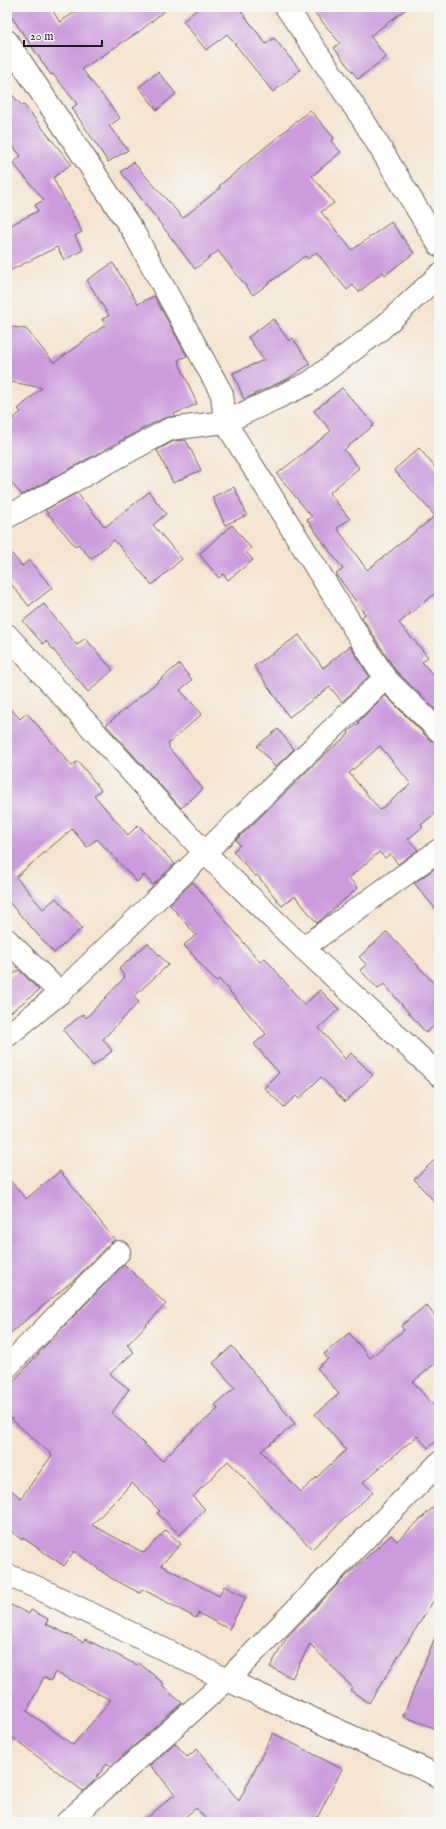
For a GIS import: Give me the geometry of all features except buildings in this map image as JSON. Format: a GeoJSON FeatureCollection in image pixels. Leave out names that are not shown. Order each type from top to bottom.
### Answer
{"type":"FeatureCollection","features":[{"type":"Feature","properties":{"kind":"street"},"geometry":{"type":"LineString","coordinates":[[286,7],[362,118],[439,246]]}},
{"type":"Feature","properties":{"kind":"street"},"geometry":{"type":"LineString","coordinates":[[7,41],[133,231],[222,394],[225,422],[385,678],[439,731]]}},
{"type":"Feature","properties":{"kind":"street"},"geometry":{"type":"LineString","coordinates":[[7,517],[170,429],[225,422],[309,383],[380,330],[439,275]]}},
{"type":"Feature","properties":{"kind":"street"},"geometry":{"type":"LineString","coordinates":[[7,635],[206,854],[303,948],[439,1075]]}},
{"type":"Feature","properties":{"kind":"street"},"geometry":{"type":"LineString","coordinates":[[7,1036],[60,993],[206,854],[385,678]]}},
{"type":"Feature","properties":{"kind":"street"},"geometry":{"type":"LineString","coordinates":[[303,948],[439,850]]}},
{"type":"Feature","properties":{"kind":"street"},"geometry":{"type":"LineString","coordinates":[[7,940],[60,993]]}},
{"type":"Feature","properties":{"kind":"street"},"geometry":{"type":"LineString","coordinates":[[7,1367],[119,1252]]}},
{"type":"Feature","properties":{"kind":"street"},"geometry":{"type":"LineString","coordinates":[[67,1822],[227,1680],[439,1463]]}},
{"type":"Feature","properties":{"kind":"street"},"geometry":{"type":"LineString","coordinates":[[7,1575],[38,1588],[227,1680],[439,1776]]}}]}
